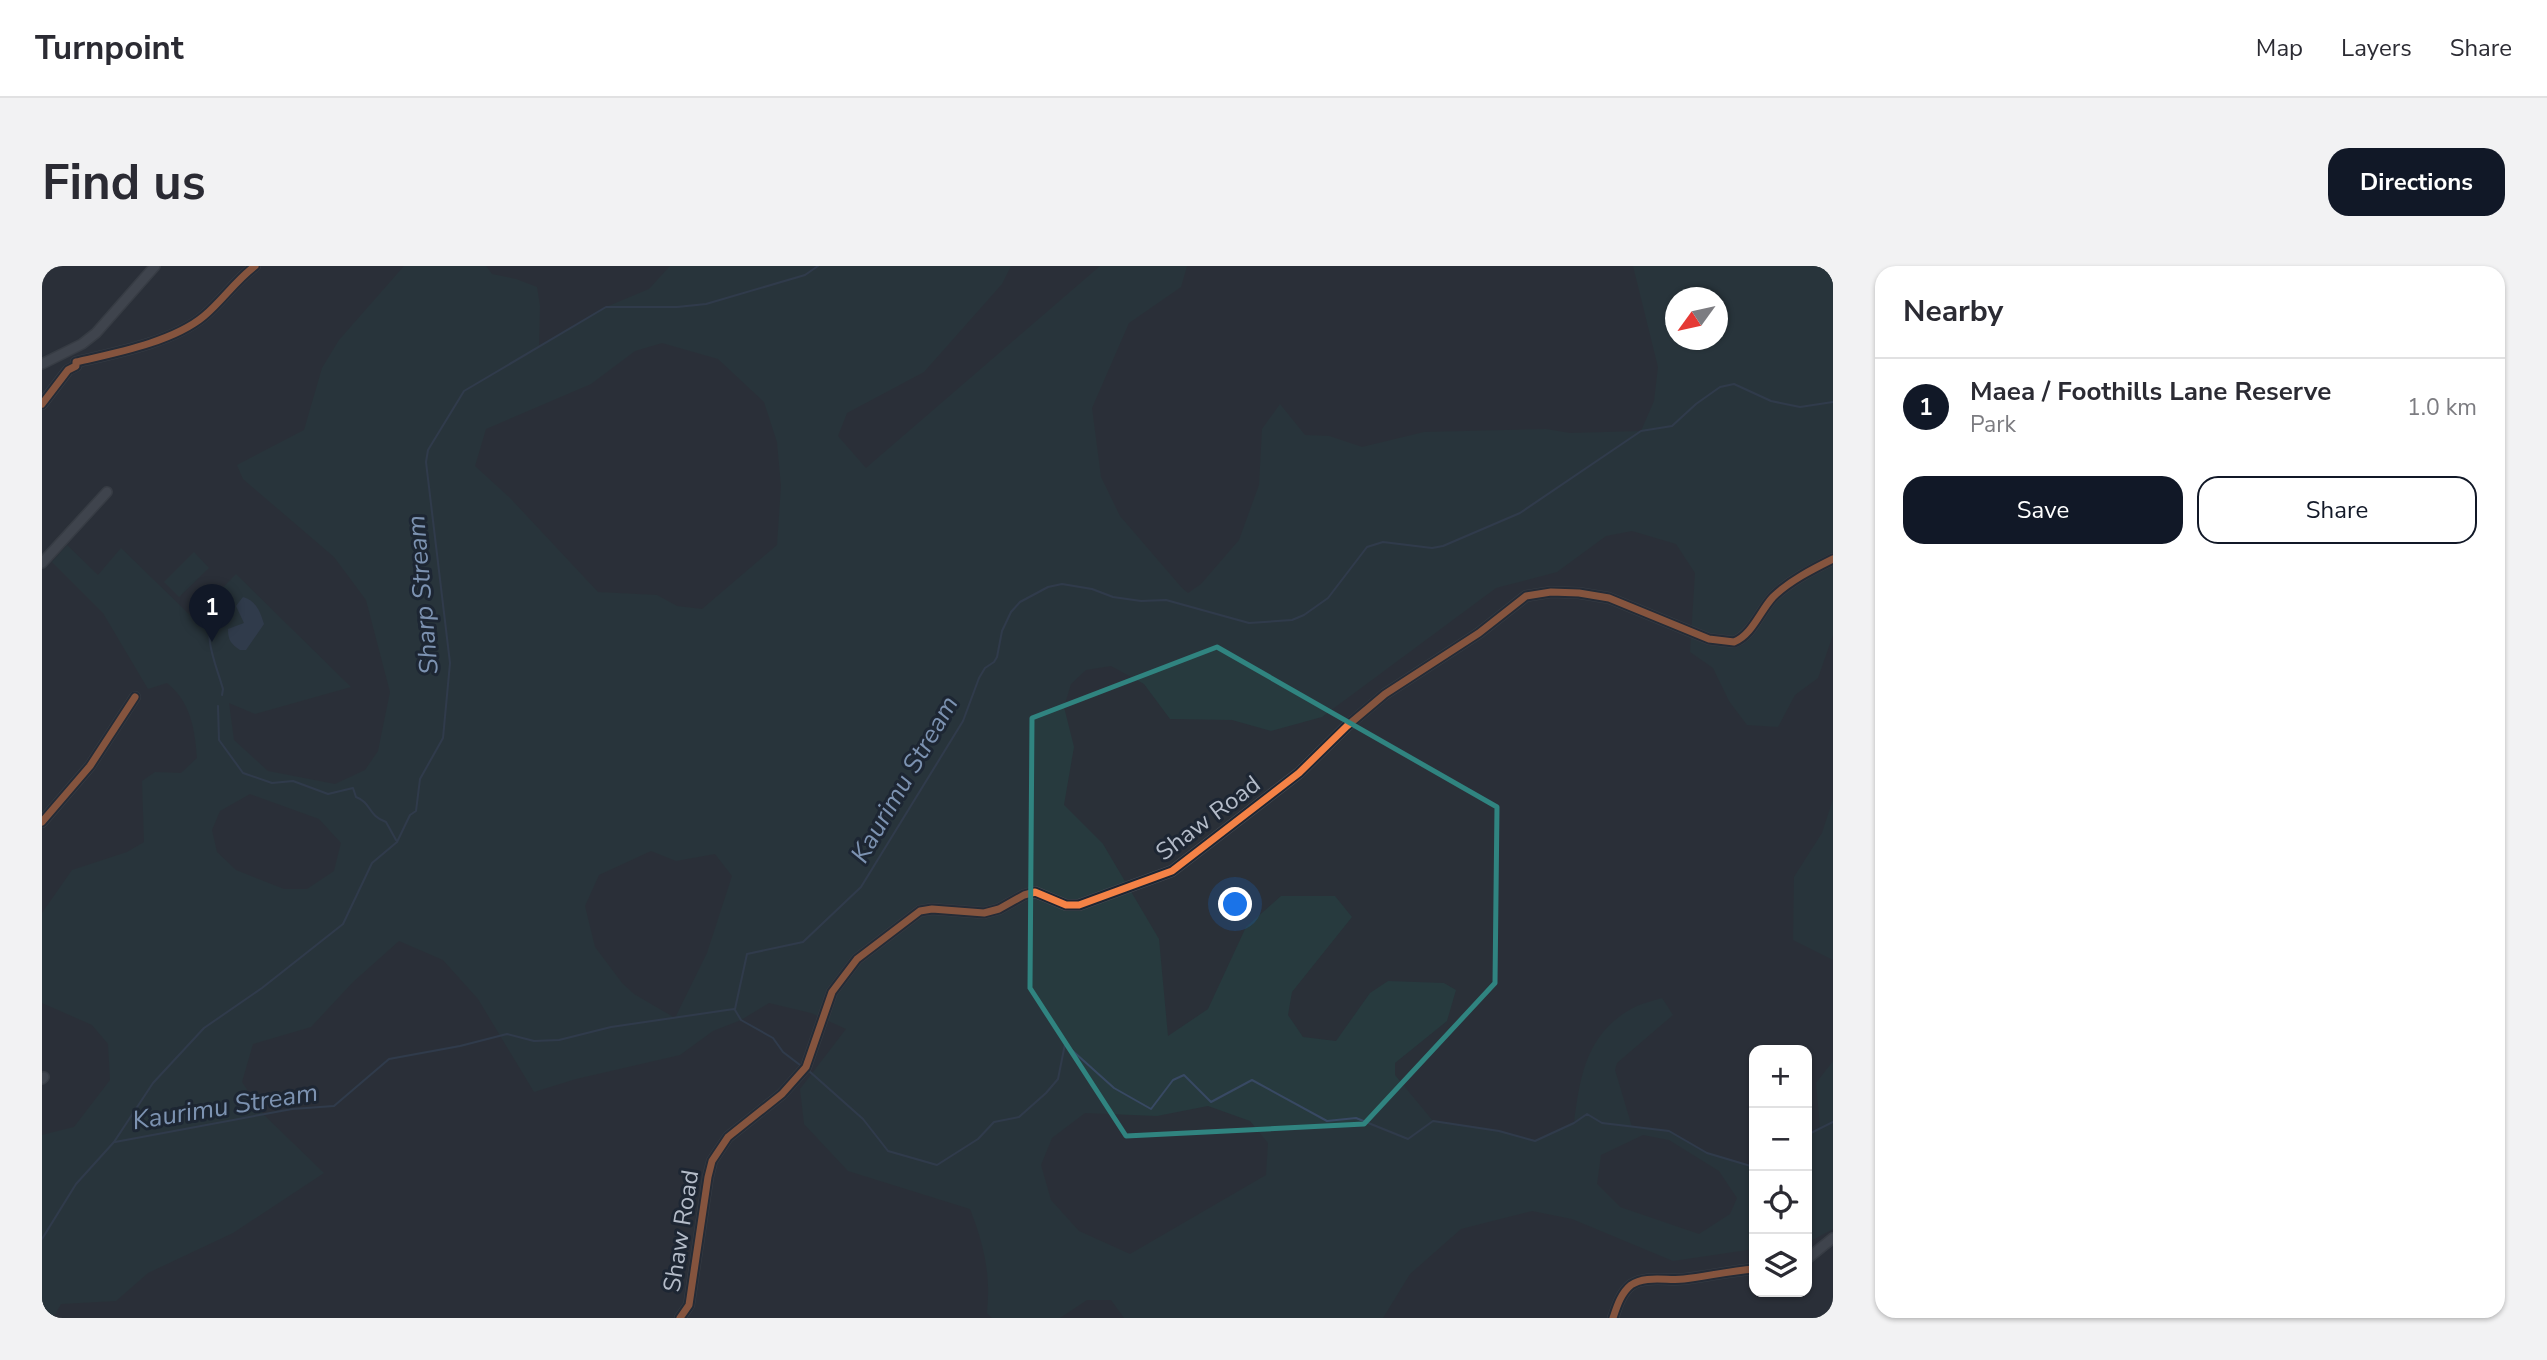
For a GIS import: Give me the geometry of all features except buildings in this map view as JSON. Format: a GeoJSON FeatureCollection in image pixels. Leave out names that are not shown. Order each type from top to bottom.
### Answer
{"type":"FeatureCollection","features":[{"type":"Feature","properties":{"kind":"street"},"geometry":{"type":"LineString","coordinates":[[42,364],[96,333],[155,266]]}},
{"type":"Feature","properties":{"kind":"street"},"geometry":{"type":"LineString","coordinates":[[76,362],[165,337],[191,326],[255,266]]}},
{"type":"Feature","properties":{"kind":"street"},"geometry":{"type":"LineString","coordinates":[[42,404],[68,370],[76,366],[74,348]]}},
{"type":"Feature","properties":{"kind":"street"},"geometry":{"type":"LineString","coordinates":[[64,353],[68,370]]}},
{"type":"Feature","properties":{"kind":"street"},"geometry":{"type":"LineString","coordinates":[[42,563],[107,492]]}},
{"type":"Feature","properties":{"kind":"street","name":"Shaw Road"},"geometry":{"type":"LineString","coordinates":[[680,1318],[689,1305],[712,1161],[729,1137],[782,1094],[808,1062],[827,1002],[845,974],[870,948],[910,917],[920,911],[932,909],[991,912],[1035,892],[1066,905],[1079,905],[1164,876],[1299,773],[1347,726],[1385,694],[1479,633],[1526,596],[1551,592],[1609,598],[1709,639],[1734,642],[1749,631],[1766,605],[1781,590],[1833,559]]}},
{"type":"Feature","properties":{"kind":"street"},"geometry":{"type":"LineString","coordinates":[[42,822],[95,758],[135,697]]}},
{"type":"Feature","properties":{"kind":"street"},"geometry":{"type":"LineString","coordinates":[[1812,1255],[1833,1238]]}},
{"type":"Feature","properties":{"kind":"street"},"geometry":{"type":"LineString","coordinates":[[1613,1318],[1624,1293],[1633,1284],[1643,1280],[1684,1279],[1749,1269]]}},
{"type":"Feature","properties":{"kind":"highlighted area"},"geometry":{"type":"Polygon","coordinates":[[[1217,647],[1497,807],[1495,983],[1364,1124],[1126,1136],[1030,988],[1032,718],[1217,647]]]}},
{"type":"Feature","properties":{"kind":"green space"},"geometry":{"type":"Polygon","coordinates":[[[404,266],[486,266],[492,274],[537,287],[540,306],[539,347],[606,307],[649,289],[670,266],[1011,266],[1002,284],[924,372],[847,413],[838,436],[866,468],[1100,266],[1187,266],[1181,287],[1129,323],[1092,408],[1101,477],[1120,516],[1188,593],[1201,584],[1239,540],[1259,485],[1262,429],[1280,404],[1305,435],[1329,436],[1362,447],[1424,432],[1546,429],[1570,433],[1641,431],[1654,401],[1658,367],[1633,266],[1833,266],[1833,635],[1818,678],[1795,695],[1778,727],[1747,725],[1729,701],[1713,668],[1690,652],[1695,573],[1676,544],[1632,531],[1606,536],[1557,572],[1496,588],[1322,717],[1271,731],[1232,720],[1170,719],[1144,684],[1111,666],[1086,670],[1071,684],[1064,707],[1074,747],[1064,805],[1103,844],[1159,939],[1168,1036],[1208,1009],[1246,927],[1281,896],[1335,896],[1352,917],[1292,992],[1288,1015],[1303,1037],[1336,1041],[1370,993],[1388,981],[1444,983],[1456,990],[1447,1021],[1395,1063],[1395,1075],[1433,1121],[1499,1131],[1535,1140],[1574,1123],[1583,1073],[1595,1044],[1604,1031],[1631,1009],[1662,998],[1673,1015],[1617,1063],[1615,1070],[1632,1127],[1669,1131],[1707,1153],[1749,1166],[1749,1250],[1673,1261],[1572,1219],[1532,1211],[1461,1229],[1410,1274],[1383,1318],[1124,1318],[1111,1300],[1087,1300],[1060,1318],[992,1318],[987,1313],[985,1260],[970,1209],[848,1171],[804,1124],[800,1089],[846,1029],[811,1013],[769,1003],[741,1020],[713,1031],[680,1055],[576,1079],[534,1092],[478,999],[443,960],[399,941],[353,982],[311,1027],[253,1044],[242,1082],[264,1115],[324,1173],[233,1233],[148,1273],[116,1301],[61,1304],[53,1318],[42,1318],[42,1135],[74,1127],[110,1080],[108,1044],[92,1025],[42,1003],[42,913],[72,870],[127,852],[144,842],[142,781],[155,772],[181,773],[197,758],[193,727],[182,699],[167,683],[148,689],[103,613],[52,562],[67,545],[98,575],[121,548],[193,618],[236,574],[351,687],[255,714],[229,703],[234,740],[268,771],[335,784],[365,770],[378,751],[390,692],[366,600],[334,557],[243,479],[237,465],[304,430],[322,368],[339,340],[404,266]],[[662,343],[635,351],[591,384],[486,429],[475,466],[510,498],[598,592],[657,595],[677,606],[702,609],[777,545],[781,486],[777,442],[764,402],[718,359],[662,343]],[[250,794],[220,811],[212,830],[217,852],[236,870],[284,889],[307,889],[334,871],[341,843],[319,819],[250,794]],[[651,851],[599,875],[585,906],[595,947],[622,983],[634,994],[675,1018],[707,953],[732,876],[715,854],[676,861],[651,851]],[[1208,1106],[1157,1116],[1085,1113],[1052,1138],[1041,1165],[1051,1200],[1079,1231],[1130,1254],[1266,1175],[1268,1143],[1250,1121],[1208,1106]],[[1643,1135],[1601,1155],[1597,1184],[1620,1207],[1699,1234],[1730,1214],[1737,1198],[1719,1171],[1669,1140],[1643,1135]]]}},
{"type":"Feature","properties":{"kind":"green space"},"geometry":{"type":"Polygon","coordinates":[[[194,552],[209,568],[179,597],[164,582],[194,552]]]}},
{"type":"Feature","properties":{"kind":"green space"},"geometry":{"type":"Polygon","coordinates":[[[1833,799],[1833,960],[1793,940],[1794,877],[1822,833],[1833,799]]]}},
{"type":"Feature","properties":{"kind":"green space"},"geometry":{"type":"Polygon","coordinates":[[[1833,1061],[1833,1229],[1812,1240],[1812,1132],[1820,1127],[1816,1083],[1833,1061]]]}},
{"type":"Feature","properties":{"kind":"water"},"geometry":{"type":"Polygon","coordinates":[[[243,597],[257,607],[264,624],[246,650],[240,650],[231,641],[228,629],[244,623],[236,606],[243,597]]]}},
{"type":"Feature","properties":{"kind":"waterway","name":"Sharp Stream"},"geometry":{"type":"LineString","coordinates":[[42,1239],[76,1184],[114,1142],[153,1083],[204,1028],[262,988],[343,924],[372,863],[397,842],[410,815],[416,811],[420,779],[443,738],[450,663],[426,462],[428,450],[464,391],[606,307],[677,307],[706,304],[805,275],[818,266]]}},
{"type":"Feature","properties":{"kind":"waterway","name":"Kaurimu Stream"},"geometry":{"type":"LineString","coordinates":[[735,1009],[747,954],[803,942],[861,887],[963,721],[979,678],[997,657],[1002,631],[1011,612],[1020,602],[1048,587],[1062,584],[1092,589],[1113,597],[1141,601],[1166,600],[1249,623],[1292,620],[1328,598],[1367,547],[1383,542],[1432,548],[1443,546],[1520,513],[1641,431],[1672,426],[1720,387],[1734,384],[1771,401],[1800,407],[1833,402]]}},
{"type":"Feature","properties":{"kind":"waterway"},"geometry":{"type":"LineString","coordinates":[[214,608],[210,639],[223,689],[222,695]]}},
{"type":"Feature","properties":{"kind":"waterway"},"geometry":{"type":"LineString","coordinates":[[218,706],[219,740],[243,773],[272,783],[293,781],[328,794],[353,788],[356,797],[386,822],[396,840]]}},
{"type":"Feature","properties":{"kind":"waterway","name":"Kaurimu Stream"},"geometry":{"type":"LineString","coordinates":[[115,1142],[292,1109],[334,1106],[389,1059],[507,1034],[534,1041],[559,1040],[611,1027],[734,1009]]}},
{"type":"Feature","properties":{"kind":"waterway"},"geometry":{"type":"LineString","coordinates":[[735,1010],[741,1020],[773,1038],[783,1052],[800,1065]]}},
{"type":"Feature","properties":{"kind":"waterway"},"geometry":{"type":"LineString","coordinates":[[809,1071],[863,1119],[888,1151],[937,1165],[978,1139],[994,1122],[1019,1117],[1046,1093],[1058,1079],[1065,1044],[1114,1088],[1151,1109],[1173,1080],[1184,1075],[1211,1102],[1252,1080],[1327,1121],[1356,1118],[1408,1139],[1433,1121],[1499,1131],[1535,1141],[1587,1114],[1602,1123],[1669,1131],[1707,1153],[1749,1166]]}},
{"type":"Feature","properties":{"kind":"waterway"},"geometry":{"type":"LineString","coordinates":[[1812,1132],[1833,1122]]}},
{"type":"Feature","properties":{"kind":"cycle path"},"geometry":{"type":"LineString","coordinates":[[42,404],[68,370],[76,366],[76,362],[160,340],[191,325],[211,310],[255,266]]}},
{"type":"Feature","properties":{"kind":"cycle path"},"geometry":{"type":"LineString","coordinates":[[680,1318],[689,1305],[712,1161],[728,1137],[782,1094],[806,1067],[832,992],[857,959],[920,911],[932,909],[984,913],[1035,892],[1066,905],[1079,905],[1172,871],[1299,773],[1347,726],[1385,694],[1479,633],[1526,596],[1551,592],[1609,598],[1709,639],[1734,642],[1746,634],[1779,591],[1833,559]]}},
{"type":"Feature","properties":{"kind":"cycle path"},"geometry":{"type":"LineString","coordinates":[[42,822],[90,766],[135,697]]}},
{"type":"Feature","properties":{"kind":"cycle path"},"geometry":{"type":"LineString","coordinates":[[1613,1318],[1625,1292],[1637,1282],[1650,1279],[1684,1279],[1749,1270]]}},
{"type":"Feature","properties":{"kind":"place","name":"Maea / Foothills Lane Reserve"},"geometry":{"type":"Point","coordinates":[212,642]}}]}
